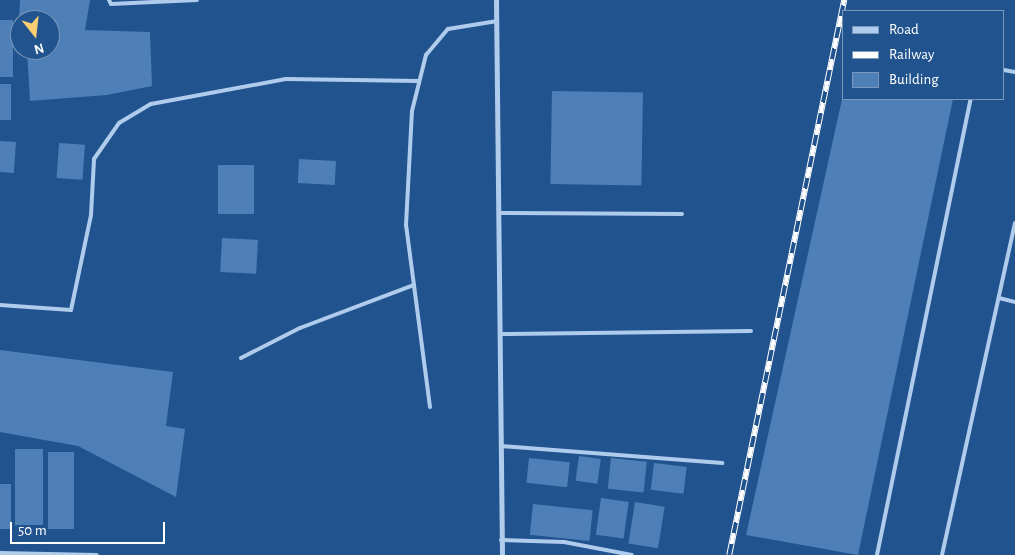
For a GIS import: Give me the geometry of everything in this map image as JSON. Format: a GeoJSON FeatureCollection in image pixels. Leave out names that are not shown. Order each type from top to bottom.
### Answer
{"type":"FeatureCollection","features":[{"type":"Feature","properties":{"kind":"street"},"geometry":{"type":"LineString","coordinates":[[496,0],[502,555]]}},
{"type":"Feature","properties":{"kind":"street"},"geometry":{"type":"LineString","coordinates":[[0,553],[96,555]]}},
{"type":"Feature","properties":{"kind":"lane"},"geometry":{"type":"LineString","coordinates":[[109,0],[112,4],[197,0]]}},
{"type":"Feature","properties":{"kind":"lane"},"geometry":{"type":"LineString","coordinates":[[430,407],[406,225],[412,111],[426,55],[448,30],[497,21]]}},
{"type":"Feature","properties":{"kind":"lane"},"geometry":{"type":"LineString","coordinates":[[0,305],[71,310],[91,215],[94,159],[118,124],[151,104],[286,80],[419,81]]}},
{"type":"Feature","properties":{"kind":"lane"},"geometry":{"type":"LineString","coordinates":[[877,555],[971,100]]}},
{"type":"Feature","properties":{"kind":"lane"},"geometry":{"type":"LineString","coordinates":[[499,213],[682,214]]}},
{"type":"Feature","properties":{"kind":"lane"},"geometry":{"type":"LineString","coordinates":[[942,555],[1015,223]]}},
{"type":"Feature","properties":{"kind":"lane"},"geometry":{"type":"LineString","coordinates":[[241,358],[300,328],[414,285]]}},
{"type":"Feature","properties":{"kind":"lane"},"geometry":{"type":"LineString","coordinates":[[999,298],[1015,302]]}},
{"type":"Feature","properties":{"kind":"lane"},"geometry":{"type":"LineString","coordinates":[[500,334],[750,331]]}},
{"type":"Feature","properties":{"kind":"lane"},"geometry":{"type":"LineString","coordinates":[[501,446],[722,463]]}},
{"type":"Feature","properties":{"kind":"lane"},"geometry":{"type":"LineString","coordinates":[[502,540],[564,542],[632,555]]}},
{"type":"Feature","properties":{"kind":"building"},"geometry":{"type":"Polygon","coordinates":[[[20,0],[90,0],[85,30],[150,32],[152,86],[107,95],[30,101],[28,60],[60,60],[60,10],[20,10],[20,0]]]}},
{"type":"Feature","properties":{"kind":"building"},"geometry":{"type":"Polygon","coordinates":[[[0,20],[10,20],[10,60],[13,60],[13,77],[0,77],[0,20]]]}},
{"type":"Feature","properties":{"kind":"building"},"geometry":{"type":"Polygon","coordinates":[[[0,84],[11,84],[11,120],[0,120],[0,84]]]}},
{"type":"Feature","properties":{"kind":"building"},"geometry":{"type":"Polygon","coordinates":[[[552,91],[643,93],[641,186],[550,184],[552,91]]]}},
{"type":"Feature","properties":{"kind":"building"},"geometry":{"type":"Polygon","coordinates":[[[842,99],[953,100],[858,555],[746,535],[842,99]]]}},
{"type":"Feature","properties":{"kind":"building"},"geometry":{"type":"Polygon","coordinates":[[[0,141],[16,142],[14,173],[0,172],[0,141]]]}},
{"type":"Feature","properties":{"kind":"building"},"geometry":{"type":"Polygon","coordinates":[[[59,143],[85,145],[82,180],[57,178],[59,143]]]}},
{"type":"Feature","properties":{"kind":"building"},"geometry":{"type":"Polygon","coordinates":[[[299,159],[336,161],[335,185],[298,183],[299,159]]]}},
{"type":"Feature","properties":{"kind":"building"},"geometry":{"type":"Polygon","coordinates":[[[218,165],[254,165],[254,214],[218,214],[218,165]]]}},
{"type":"Feature","properties":{"kind":"building"},"geometry":{"type":"Polygon","coordinates":[[[222,238],[258,240],[256,274],[220,272],[222,238]]]}},
{"type":"Feature","properties":{"kind":"building"},"geometry":{"type":"Polygon","coordinates":[[[0,350],[173,372],[166,426],[185,429],[176,497],[78,446],[0,432],[0,350]]]}},
{"type":"Feature","properties":{"kind":"building"},"geometry":{"type":"Polygon","coordinates":[[[15,449],[43,449],[43,525],[15,525],[15,449]]]}},
{"type":"Feature","properties":{"kind":"building"},"geometry":{"type":"Polygon","coordinates":[[[48,452],[74,452],[74,529],[48,529],[48,452]]]}},
{"type":"Feature","properties":{"kind":"building"},"geometry":{"type":"Polygon","coordinates":[[[579,456],[601,459],[597,484],[576,481],[579,456]]]}},
{"type":"Feature","properties":{"kind":"building"},"geometry":{"type":"Polygon","coordinates":[[[529,458],[570,462],[567,487],[526,483],[529,458]]]}},
{"type":"Feature","properties":{"kind":"building"},"geometry":{"type":"Polygon","coordinates":[[[611,458],[647,462],[644,493],[608,489],[611,458]]]}},
{"type":"Feature","properties":{"kind":"building"},"geometry":{"type":"Polygon","coordinates":[[[654,463],[687,467],[683,494],[651,490],[654,463]]]}},
{"type":"Feature","properties":{"kind":"building"},"geometry":{"type":"Polygon","coordinates":[[[0,484],[11,484],[11,529],[0,529],[0,484]]]}},
{"type":"Feature","properties":{"kind":"building"},"geometry":{"type":"Polygon","coordinates":[[[601,498],[629,502],[624,539],[596,535],[601,498]]]}},
{"type":"Feature","properties":{"kind":"building"},"geometry":{"type":"Polygon","coordinates":[[[635,502],[665,507],[658,548],[628,543],[635,502]]]}},
{"type":"Feature","properties":{"kind":"building"},"geometry":{"type":"Polygon","coordinates":[[[533,504],[593,510],[589,541],[530,535],[533,504]]]}},
{"type":"Feature","properties":{"kind":"railway"},"geometry":{"type":"LineString","coordinates":[[729,555],[844,0]]}}]}
